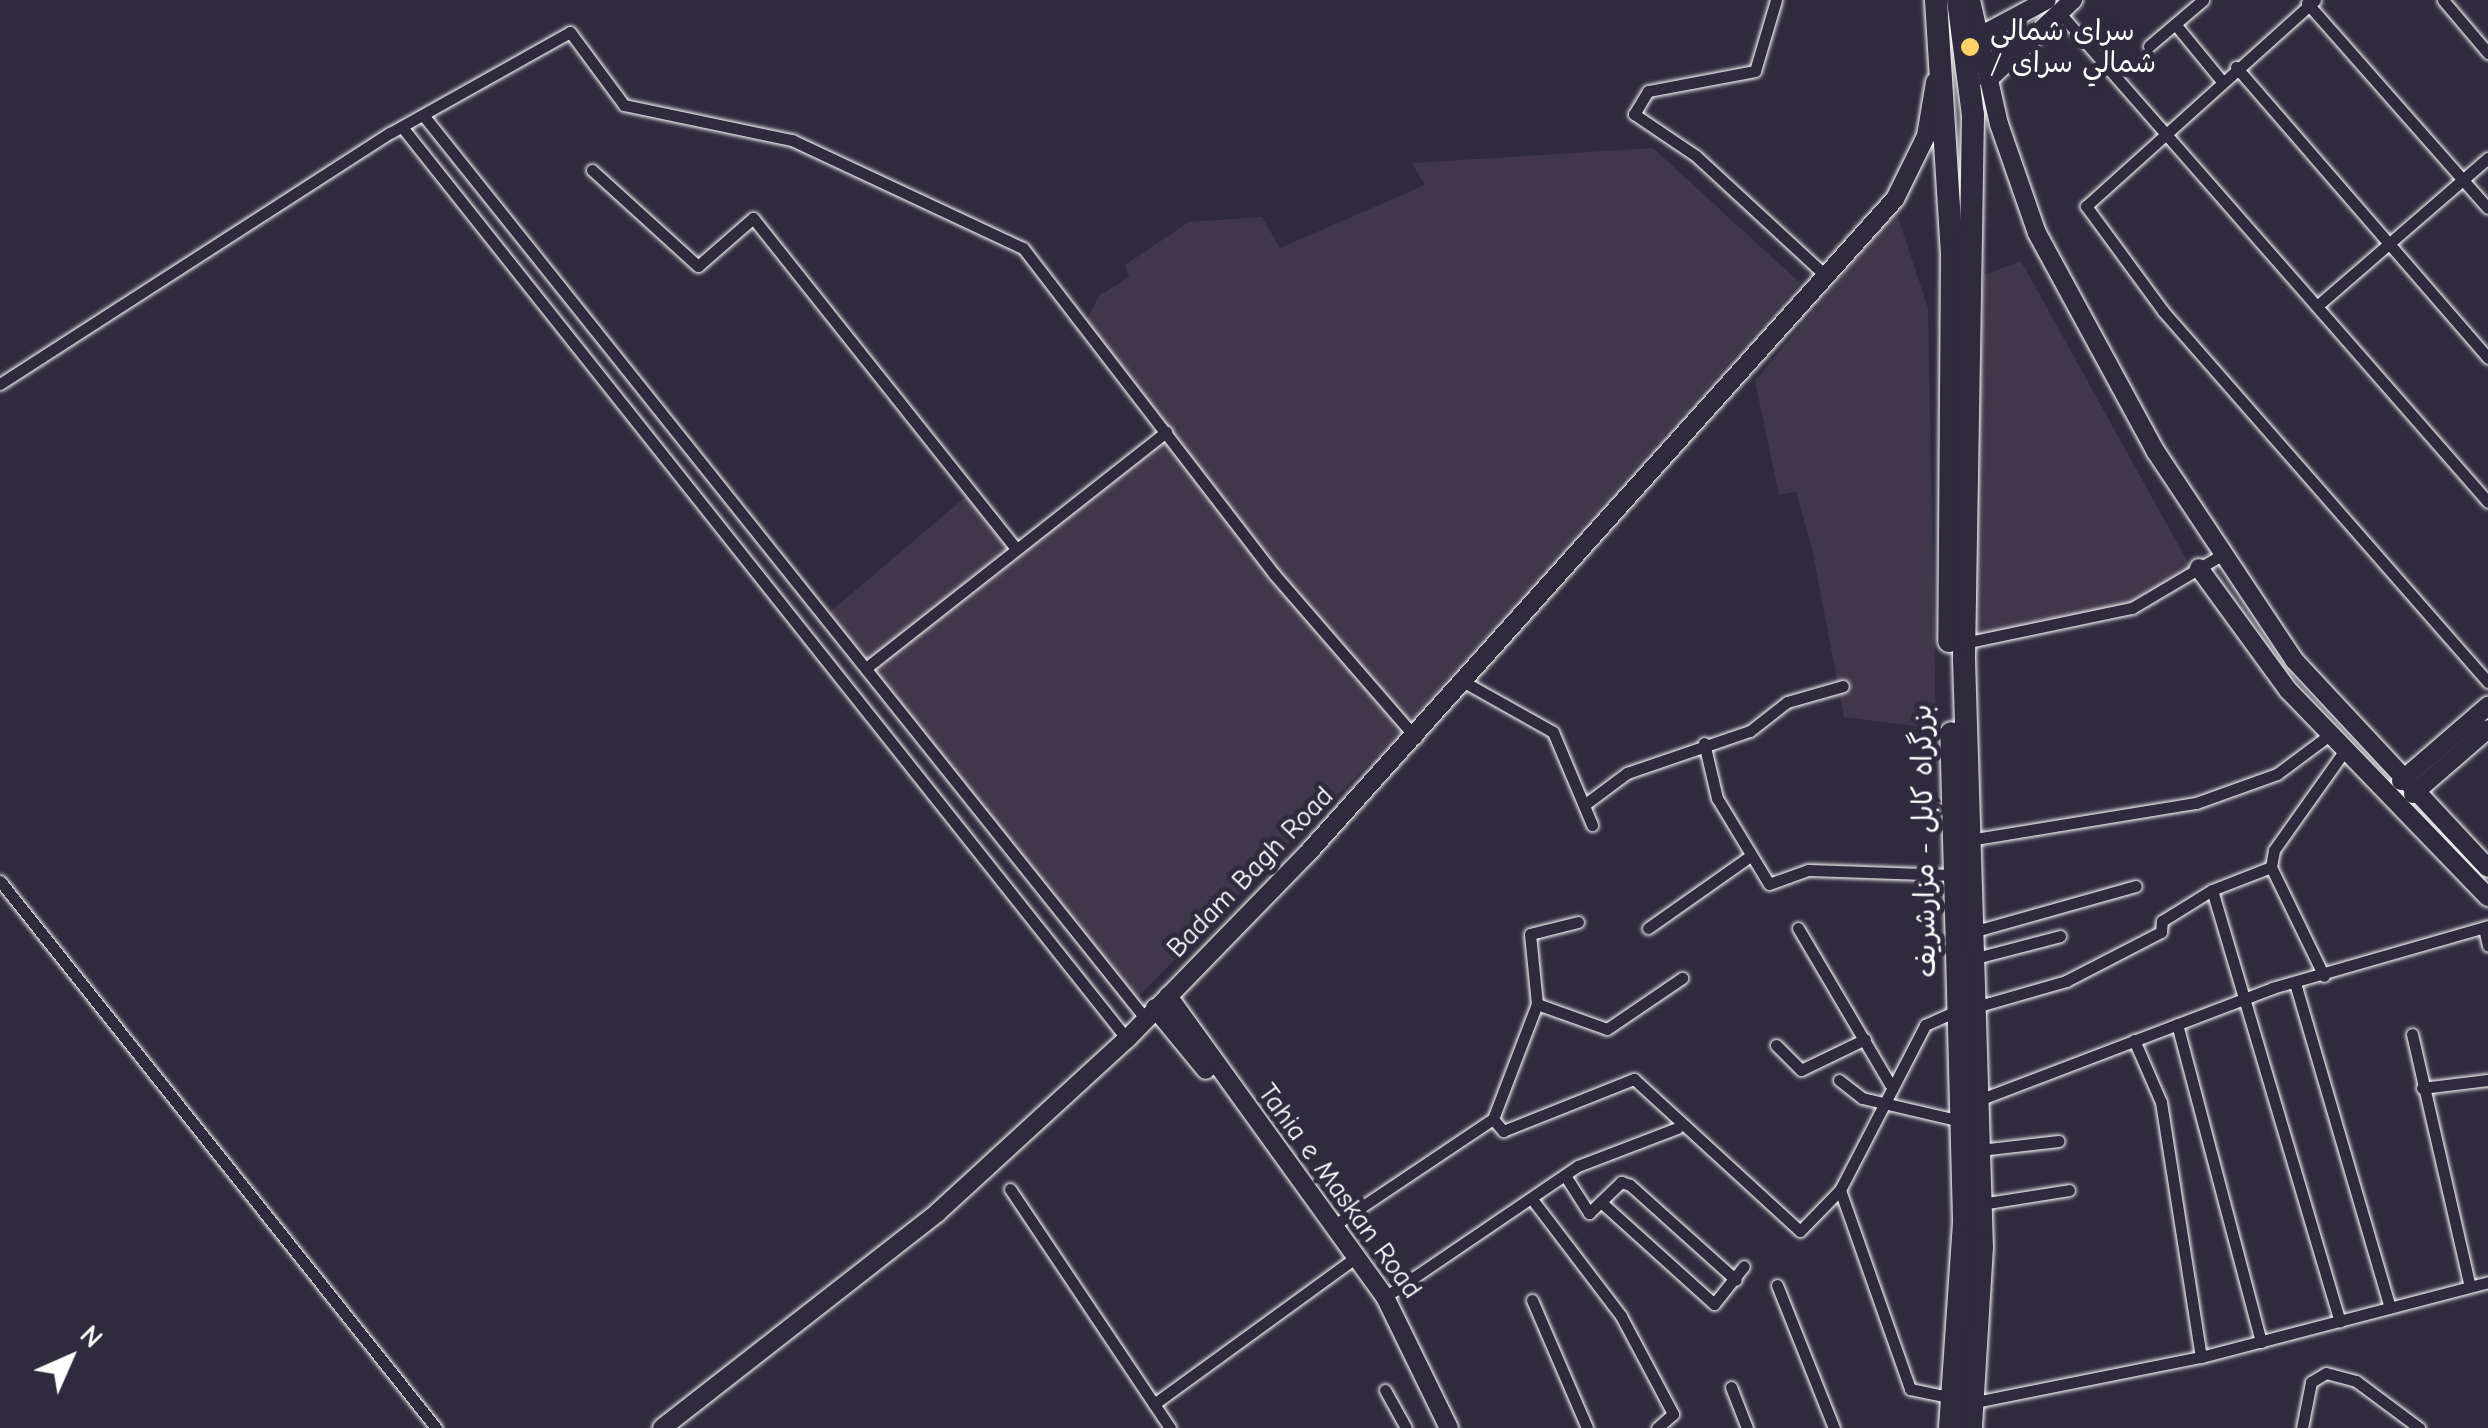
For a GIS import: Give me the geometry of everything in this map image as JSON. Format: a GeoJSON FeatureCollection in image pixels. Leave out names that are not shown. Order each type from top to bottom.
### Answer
{"type":"FeatureCollection","features":[{"type":"Feature","properties":{"kind":"highway"},"geometry":{"type":"LineString","coordinates":[[1936,0],[1950,188],[1963,253]]}},
{"type":"Feature","properties":{"kind":"highway"},"geometry":{"type":"LineString","coordinates":[[1958,0],[1973,115],[1963,253]]}},
{"type":"Feature","properties":{"kind":"highway","name":"بزرگراه کابل - مزارشریف"},"geometry":{"type":"LineString","coordinates":[[1963,253],[1964,643],[1972,959],[1965,1009],[1962,1120],[1965,1400],[1971,1428]]}},
{"type":"Feature","properties":{"kind":"highway","name":"بزرگراه کابل - مزارشریف"},"geometry":{"type":"LineString","coordinates":[[1950,1428],[1965,1400],[1981,1204],[1978,1100],[1952,875],[1963,253]]}},
{"type":"Feature","properties":{"kind":"main road"},"geometry":{"type":"LineString","coordinates":[[1971,0],[1988,80],[2037,233],[2220,556],[2294,660],[2407,787],[2488,868]]}},
{"type":"Feature","properties":{"kind":"main road"},"geometry":{"type":"LineString","coordinates":[[1978,37],[2060,4]]}},
{"type":"Feature","properties":{"kind":"main road"},"geometry":{"type":"LineString","coordinates":[[1988,80],[2060,4]]}},
{"type":"Feature","properties":{"kind":"main road","name":"Badam Bagh Road"},"geometry":{"type":"LineString","coordinates":[[662,1428],[938,1212],[1127,1039],[1416,738],[1820,281],[1916,164],[1938,67]]}},
{"type":"Feature","properties":{"kind":"main road"},"geometry":{"type":"LineString","coordinates":[[2200,568],[2328,736],[2488,897]]}},
{"type":"Feature","properties":{"kind":"main road"},"geometry":{"type":"LineString","coordinates":[[2407,787],[2488,706]]}},
{"type":"Feature","properties":{"kind":"main road"},"geometry":{"type":"LineString","coordinates":[[2407,787],[2488,729]]}},
{"type":"Feature","properties":{"kind":"main road","name":"Tahia e Maskan Road"},"geometry":{"type":"LineString","coordinates":[[1156,1008],[1333,1226],[1410,1358],[1437,1428]]}},
{"type":"Feature","properties":{"kind":"main road","name":"Tahia e Maskan Road"},"geometry":{"type":"LineString","coordinates":[[1156,1008],[1386,1297],[1449,1428]]}},
{"type":"Feature","properties":{"kind":"street"},"geometry":{"type":"LineString","coordinates":[[1776,0],[1755,71],[1648,92],[1634,114],[1696,156],[1820,281]]}},
{"type":"Feature","properties":{"kind":"street"},"geometry":{"type":"LineString","coordinates":[[2149,46],[2203,0]]}},
{"type":"Feature","properties":{"kind":"street"},"geometry":{"type":"LineString","coordinates":[[2444,0],[2488,53]]}},
{"type":"Feature","properties":{"kind":"street"},"geometry":{"type":"LineString","coordinates":[[2488,208],[2309,2],[2221,80],[2170,132],[2092,197],[2089,216],[2488,682]]}},
{"type":"Feature","properties":{"kind":"street"},"geometry":{"type":"LineString","coordinates":[[2060,4],[2488,502]]}},
{"type":"Feature","properties":{"kind":"street"},"geometry":{"type":"LineString","coordinates":[[2175,24],[2221,80]]}},
{"type":"Feature","properties":{"kind":"street"},"geometry":{"type":"LineString","coordinates":[[0,384],[402,127],[570,32],[624,105],[792,140],[1023,248],[1166,432],[1416,738]]}},
{"type":"Feature","properties":{"kind":"street"},"geometry":{"type":"LineString","coordinates":[[2236,67],[2488,358]]}},
{"type":"Feature","properties":{"kind":"street"},"geometry":{"type":"LineString","coordinates":[[423,115],[866,668],[1156,1008]]}},
{"type":"Feature","properties":{"kind":"street"},"geometry":{"type":"LineString","coordinates":[[402,127],[1127,1039]]}},
{"type":"Feature","properties":{"kind":"street"},"geometry":{"type":"LineString","coordinates":[[2317,306],[2488,158]]}},
{"type":"Feature","properties":{"kind":"street"},"geometry":{"type":"LineString","coordinates":[[592,170],[698,266],[753,218],[1016,550]]}},
{"type":"Feature","properties":{"kind":"street"},"geometry":{"type":"LineString","coordinates":[[866,668],[1166,432]]}},
{"type":"Feature","properties":{"kind":"street"},"geometry":{"type":"LineString","coordinates":[[1964,643],[2132,608],[2220,556]]}},
{"type":"Feature","properties":{"kind":"street"},"geometry":{"type":"LineString","coordinates":[[1464,682],[1553,732],[1592,825]]}},
{"type":"Feature","properties":{"kind":"street"},"geometry":{"type":"LineString","coordinates":[[1584,806],[1627,773],[1843,686]]}},
{"type":"Feature","properties":{"kind":"street"},"geometry":{"type":"LineString","coordinates":[[1969,840],[2196,802],[2277,774],[2328,736]]}},
{"type":"Feature","properties":{"kind":"street"},"geometry":{"type":"LineString","coordinates":[[1704,743],[1717,798],[1749,857],[1769,884],[1808,870],[1952,875]]}},
{"type":"Feature","properties":{"kind":"street"},"geometry":{"type":"LineString","coordinates":[[2324,976],[2271,868],[2274,850],[2343,752]]}},
{"type":"Feature","properties":{"kind":"street"},"geometry":{"type":"LineString","coordinates":[[1648,928],[1749,857]]}},
{"type":"Feature","properties":{"kind":"street"},"geometry":{"type":"LineString","coordinates":[[1493,1119],[1503,1131],[1634,1079],[1677,1128],[1800,1232],[1840,1190],[1885,1105],[1890,1084],[1925,1025],[1965,1009],[2066,981],[2161,932],[2162,921],[2212,890],[2271,868]]}},
{"type":"Feature","properties":{"kind":"street"},"geometry":{"type":"LineString","coordinates":[[0,881],[436,1428]]}},
{"type":"Feature","properties":{"kind":"street"},"geometry":{"type":"LineString","coordinates":[[1972,932],[2136,886]]}},
{"type":"Feature","properties":{"kind":"street"},"geometry":{"type":"LineString","coordinates":[[2212,890],[2340,1321]]}},
{"type":"Feature","properties":{"kind":"street"},"geometry":{"type":"LineString","coordinates":[[1333,1226],[1493,1119],[1537,1004],[1530,934],[1578,922]]}},
{"type":"Feature","properties":{"kind":"street"},"geometry":{"type":"LineString","coordinates":[[1978,1100],[2244,998],[2486,927],[2488,946]]}},
{"type":"Feature","properties":{"kind":"street"},"geometry":{"type":"LineString","coordinates":[[1798,928],[1890,1084]]}},
{"type":"Feature","properties":{"kind":"street"},"geometry":{"type":"LineString","coordinates":[[1972,959],[2060,936]]}},
{"type":"Feature","properties":{"kind":"street"},"geometry":{"type":"LineString","coordinates":[[1537,1004],[1607,1029],[1682,978]]}},
{"type":"Feature","properties":{"kind":"street"},"geometry":{"type":"LineString","coordinates":[[2295,983],[2390,1307]]}},
{"type":"Feature","properties":{"kind":"street"},"geometry":{"type":"LineString","coordinates":[[2176,1024],[2262,1342]]}},
{"type":"Feature","properties":{"kind":"street"},"geometry":{"type":"LineString","coordinates":[[2412,1034],[2469,1282]]}},
{"type":"Feature","properties":{"kind":"street"},"geometry":{"type":"LineString","coordinates":[[1776,1045],[1801,1070],[1865,1039]]}},
{"type":"Feature","properties":{"kind":"street"},"geometry":{"type":"LineString","coordinates":[[2134,1040],[2161,1102],[2202,1357]]}},
{"type":"Feature","properties":{"kind":"street"},"geometry":{"type":"LineString","coordinates":[[1839,1080],[1885,1105],[1962,1120]]}},
{"type":"Feature","properties":{"kind":"street"},"geometry":{"type":"LineString","coordinates":[[2422,1088],[2488,1080]]}},
{"type":"Feature","properties":{"kind":"street"},"geometry":{"type":"LineString","coordinates":[[1386,1297],[1535,1202],[1566,1177],[1677,1128]]}},
{"type":"Feature","properties":{"kind":"street"},"geometry":{"type":"LineString","coordinates":[[1980,1150],[2058,1141]]}},
{"type":"Feature","properties":{"kind":"street"},"geometry":{"type":"LineString","coordinates":[[1566,1177],[1589,1213],[1621,1182],[1630,1186],[1736,1280]]}},
{"type":"Feature","properties":{"kind":"street"},"geometry":{"type":"LineString","coordinates":[[1010,1189],[1170,1428]]}},
{"type":"Feature","properties":{"kind":"street"},"geometry":{"type":"LineString","coordinates":[[1840,1190],[1910,1390],[1965,1400],[2202,1357],[2469,1282],[2488,1282]]}},
{"type":"Feature","properties":{"kind":"street"},"geometry":{"type":"LineString","coordinates":[[1981,1204],[2069,1190]]}},
{"type":"Feature","properties":{"kind":"street"},"geometry":{"type":"LineString","coordinates":[[1535,1202],[1622,1316],[1674,1414],[1657,1428]]}},
{"type":"Feature","properties":{"kind":"street"},"geometry":{"type":"LineString","coordinates":[[1602,1202],[1714,1304],[1744,1266]]}},
{"type":"Feature","properties":{"kind":"street"},"geometry":{"type":"LineString","coordinates":[[1154,1404],[1353,1260]]}},
{"type":"Feature","properties":{"kind":"street"},"geometry":{"type":"LineString","coordinates":[[1778,1285],[1834,1428]]}},
{"type":"Feature","properties":{"kind":"street"},"geometry":{"type":"LineString","coordinates":[[1532,1300],[1588,1428]]}},
{"type":"Feature","properties":{"kind":"street"},"geometry":{"type":"LineString","coordinates":[[2302,1428],[2303,1400],[2326,1373],[2356,1381],[2419,1428]]}},
{"type":"Feature","properties":{"kind":"street"},"geometry":{"type":"LineString","coordinates":[[1731,1387],[1747,1428]]}},
{"type":"Feature","properties":{"kind":"street"},"geometry":{"type":"LineString","coordinates":[[1385,1390],[1406,1428]]}},
{"type":"Feature","properties":{"kind":"shaded area"},"geometry":{"type":"Polygon","coordinates":[[[1653,148],[1800,283],[1399,733],[1127,1008],[824,617],[969,494],[1015,549],[1165,432],[1084,325],[1099,296],[1129,277],[1125,265],[1189,222],[1262,217],[1280,248],[1425,185],[1412,163],[1653,148]]]}},
{"type":"Feature","properties":{"kind":"shaded area"},"geometry":{"type":"Polygon","coordinates":[[[1896,211],[1928,308],[1936,729],[1844,717],[1812,548],[1796,492],[1779,495],[1755,381],[1896,211]]]}},
{"type":"Feature","properties":{"kind":"shaded area"},"geometry":{"type":"Polygon","coordinates":[[[2021,261],[2191,568],[2125,605],[1971,636],[1984,275],[2021,261]]]}},
{"type":"Feature","properties":{"kind":"place","name":"سرای شمالي / شمالي سرای"},"geometry":{"type":"Point","coordinates":[1970,47]}}]}
